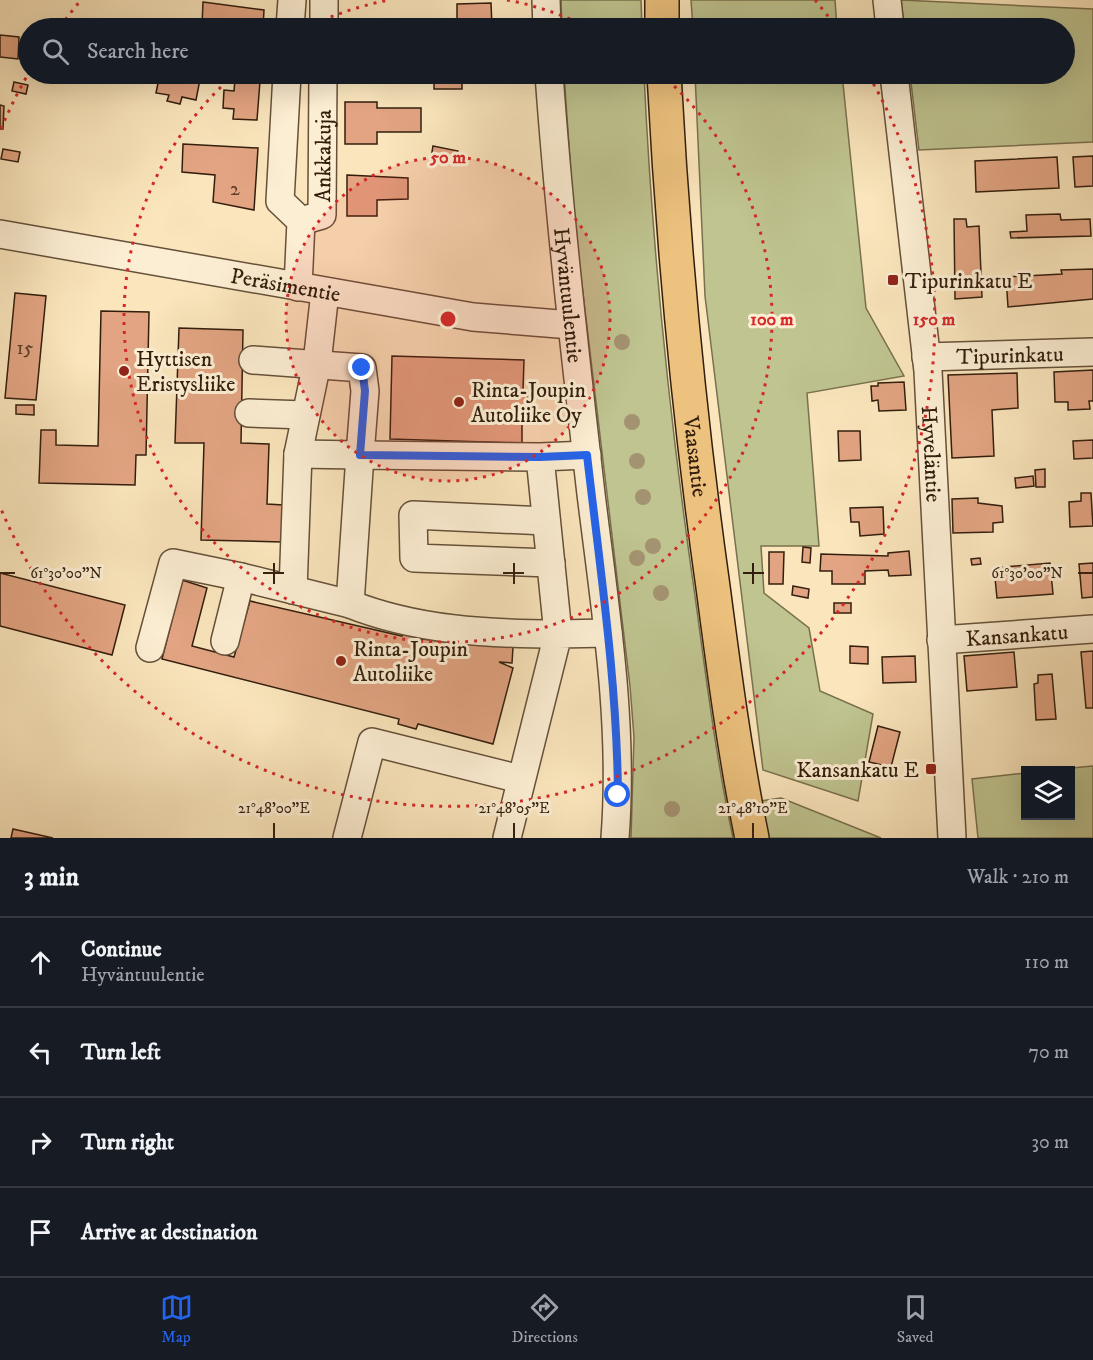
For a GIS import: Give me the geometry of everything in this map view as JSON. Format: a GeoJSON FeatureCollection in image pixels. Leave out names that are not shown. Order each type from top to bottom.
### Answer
{"type":"FeatureCollection","features":[{"type":"Feature","properties":{"kind":"main road"},"geometry":{"type":"LineString","coordinates":[[662,0],[662,18]]}},
{"type":"Feature","properties":{"kind":"main road","name":"Vaasantie"},"geometry":{"type":"LineString","coordinates":[[665,84],[675,244],[695,446],[736,752],[752,838]]}},
{"type":"Feature","properties":{"kind":"street"},"geometry":{"type":"LineString","coordinates":[[291,18],[292,0]]}},
{"type":"Feature","properties":{"kind":"street"},"geometry":{"type":"LineString","coordinates":[[324,0],[324,18]]}},
{"type":"Feature","properties":{"kind":"street"},"geometry":{"type":"LineString","coordinates":[[546,0],[547,18]]}},
{"type":"Feature","properties":{"kind":"street"},"geometry":{"type":"LineString","coordinates":[[887,0],[889,18]]}},
{"type":"Feature","properties":{"kind":"street","name":"Ankkakuja"},"geometry":{"type":"LineString","coordinates":[[286,84],[280,201],[301,221],[298,287]]}},
{"type":"Feature","properties":{"kind":"street","name":"Ankkakuja"},"geometry":{"type":"LineString","coordinates":[[301,221],[322,215],[323,84]]}},
{"type":"Feature","properties":{"kind":"street","name":"Hyväntuulentie"},"geometry":{"type":"LineString","coordinates":[[550,84],[571,325],[618,736],[615,838]]}},
{"type":"Feature","properties":{"kind":"street","name":"Hyveläntie"},"geometry":{"type":"LineString","coordinates":[[895,84],[926,357],[952,838]]}},
{"type":"Feature","properties":{"kind":"street","name":"Peräsimentie"},"geometry":{"type":"LineString","coordinates":[[0,234],[473,317],[571,325]]}},
{"type":"Feature","properties":{"kind":"street"},"geometry":{"type":"LineString","coordinates":[[293,591],[298,454],[316,363],[325,292]]}},
{"type":"Feature","properties":{"kind":"street","name":"Tipurinkatu"},"geometry":{"type":"LineString","coordinates":[[926,357],[1093,352]]}},
{"type":"Feature","properties":{"kind":"street"},"geometry":{"type":"LineString","coordinates":[[253,360],[362,368],[365,391],[350,604]]}},
{"type":"Feature","properties":{"kind":"street"},"geometry":{"type":"LineString","coordinates":[[249,413],[305,415]]}},
{"type":"Feature","properties":{"kind":"street"},"geometry":{"type":"LineString","coordinates":[[298,454],[540,457],[587,455]]}},
{"type":"Feature","properties":{"kind":"street"},"geometry":{"type":"LineString","coordinates":[[507,838],[558,634],[540,457]]}},
{"type":"Feature","properties":{"kind":"street"},"geometry":{"type":"LineString","coordinates":[[546,521],[413,515],[414,558],[551,563]]}},
{"type":"Feature","properties":{"kind":"street"},"geometry":{"type":"LineString","coordinates":[[150,648],[173,563],[350,604],[377,615],[446,628],[558,634],[608,633]]}},
{"type":"Feature","properties":{"kind":"street"},"geometry":{"type":"LineString","coordinates":[[225,641],[241,578]]}},
{"type":"Feature","properties":{"kind":"street","name":"Kansankatu"},"geometry":{"type":"LineString","coordinates":[[941,640],[1093,629]]}},
{"type":"Feature","properties":{"kind":"street"},"geometry":{"type":"LineString","coordinates":[[347,838],[372,742],[520,779]]}},
{"type":"Feature","properties":{"kind":"green space"},"geometry":{"type":"Polygon","coordinates":[[[561,0],[641,0],[642,18],[562,18],[561,0]]]}},
{"type":"Feature","properties":{"kind":"green space"},"geometry":{"type":"Polygon","coordinates":[[[691,0],[835,0],[836,18],[692,18],[691,0]]]}},
{"type":"Feature","properties":{"kind":"green space"},"geometry":{"type":"Polygon","coordinates":[[[901,0],[1093,9],[1093,142],[919,150],[911,84],[1075,84],[1075,18],[903,18],[901,0]]]}},
{"type":"Feature","properties":{"kind":"green space"},"geometry":{"type":"Polygon","coordinates":[[[565,84],[645,84],[657,270],[670,401],[707,687],[733,838],[631,838],[634,737],[630,686],[574,218],[565,84]]]}},
{"type":"Feature","properties":{"kind":"green space"},"geometry":{"type":"Polygon","coordinates":[[[695,84],[843,84],[866,308],[904,376],[807,393],[819,546],[761,546],[764,593],[809,628],[820,691],[873,714],[858,801],[763,770],[705,296],[695,84]]]}},
{"type":"Feature","properties":{"kind":"green space"},"geometry":{"type":"Polygon","coordinates":[[[1093,766],[1093,838],[978,838],[972,779],[1021,773],[1021,820],[1075,820],[1075,768],[1093,766]]]}},
{"type":"Feature","properties":{"kind":"green space"},"geometry":{"type":"Polygon","coordinates":[[[781,798],[881,838],[768,838],[760,801],[781,798]]]}},
{"type":"Feature","properties":{"kind":"building"},"geometry":{"type":"Polygon","coordinates":[[[203,2],[264,10],[264,18],[202,18],[203,2]]]}},
{"type":"Feature","properties":{"kind":"building"},"geometry":{"type":"Polygon","coordinates":[[[491,3],[492,18],[457,18],[457,4],[491,3]]]}},
{"type":"Feature","properties":{"kind":"building"},"geometry":{"type":"Polygon","coordinates":[[[0,35],[18,37],[18,59],[0,57],[0,35]]]}},
{"type":"Feature","properties":{"kind":"building"},"geometry":{"type":"Polygon","coordinates":[[[14,82],[28,85],[26,94],[12,91],[14,82]]]}},
{"type":"Feature","properties":{"kind":"building"},"geometry":{"type":"Polygon","coordinates":[[[158,84],[199,84],[196,100],[182,97],[180,104],[167,101],[169,95],[156,93],[158,84]]]}},
{"type":"Feature","properties":{"kind":"building"},"geometry":{"type":"Polygon","coordinates":[[[235,84],[260,84],[257,120],[233,119],[234,109],[223,108],[224,90],[234,91],[235,84]]]}},
{"type":"Feature","properties":{"kind":"building"},"geometry":{"type":"Polygon","coordinates":[[[434,84],[462,84],[462,89],[434,89],[434,84]]]}},
{"type":"Feature","properties":{"kind":"building"},"geometry":{"type":"Polygon","coordinates":[[[345,102],[377,102],[377,108],[421,108],[421,132],[377,132],[377,144],[345,144],[345,102]]]}},
{"type":"Feature","properties":{"kind":"building"},"geometry":{"type":"Polygon","coordinates":[[[0,105],[4,106],[3,129],[0,129],[0,105]]]}},
{"type":"Feature","properties":{"kind":"building"},"geometry":{"type":"Polygon","coordinates":[[[183,144],[258,148],[254,210],[213,202],[215,175],[182,172],[183,144]]]}},
{"type":"Feature","properties":{"kind":"building"},"geometry":{"type":"Polygon","coordinates":[[[433,146],[458,151],[456,163],[431,158],[433,146]]]}},
{"type":"Feature","properties":{"kind":"building"},"geometry":{"type":"Polygon","coordinates":[[[3,149],[20,152],[18,162],[1,159],[3,149]]]}},
{"type":"Feature","properties":{"kind":"building"},"geometry":{"type":"Polygon","coordinates":[[[1093,156],[1093,186],[1075,187],[1073,157],[1093,156]]]}},
{"type":"Feature","properties":{"kind":"building"},"geometry":{"type":"Polygon","coordinates":[[[1057,157],[1059,188],[976,192],[975,161],[1057,157]]]}},
{"type":"Feature","properties":{"kind":"building"},"geometry":{"type":"Polygon","coordinates":[[[347,175],[408,178],[408,199],[377,200],[377,216],[347,216],[347,175]]]}},
{"type":"Feature","properties":{"kind":"building"},"geometry":{"type":"Polygon","coordinates":[[[1060,214],[1061,220],[1090,219],[1091,236],[1011,238],[1010,232],[1027,231],[1026,215],[1060,214]]]}},
{"type":"Feature","properties":{"kind":"building"},"geometry":{"type":"Polygon","coordinates":[[[954,219],[966,219],[967,227],[979,226],[982,297],[955,299],[954,219]]]}},
{"type":"Feature","properties":{"kind":"building"},"geometry":{"type":"Polygon","coordinates":[[[1093,269],[1093,299],[1008,307],[1006,277],[1062,274],[1061,270],[1093,269]]]}},
{"type":"Feature","properties":{"kind":"building"},"geometry":{"type":"Polygon","coordinates":[[[15,293],[46,296],[36,400],[5,398],[15,293]]]}},
{"type":"Feature","properties":{"kind":"building","name":"Hyttisen Eristysliike"},"geometry":{"type":"Polygon","coordinates":[[[101,311],[149,312],[146,455],[136,455],[135,485],[39,483],[41,430],[56,430],[56,445],[98,446],[101,311]]]}},
{"type":"Feature","properties":{"kind":"building"},"geometry":{"type":"Polygon","coordinates":[[[179,328],[243,330],[241,443],[269,444],[267,504],[283,505],[282,542],[201,540],[204,443],[175,443],[179,328]]]}},
{"type":"Feature","properties":{"kind":"building","name":"Rinta-Joupin Autoliike Oy"},"geometry":{"type":"Polygon","coordinates":[[[392,356],[524,360],[523,391],[528,391],[528,412],[522,412],[522,443],[390,439],[392,356]]]}},
{"type":"Feature","properties":{"kind":"building"},"geometry":{"type":"Polygon","coordinates":[[[1093,370],[1093,401],[1089,401],[1090,409],[1068,410],[1068,402],[1055,402],[1054,372],[1093,370]]]}},
{"type":"Feature","properties":{"kind":"building"},"geometry":{"type":"Polygon","coordinates":[[[1017,373],[1018,408],[992,410],[994,456],[952,458],[948,375],[1017,373]]]}},
{"type":"Feature","properties":{"kind":"building"},"geometry":{"type":"Polygon","coordinates":[[[904,382],[906,410],[879,411],[878,400],[872,401],[871,386],[878,386],[878,383],[904,382]]]}},
{"type":"Feature","properties":{"kind":"building"},"geometry":{"type":"Polygon","coordinates":[[[16,405],[34,405],[34,415],[16,414],[16,405]]]}},
{"type":"Feature","properties":{"kind":"building"},"geometry":{"type":"Polygon","coordinates":[[[838,431],[860,431],[861,460],[839,461],[838,431]]]}},
{"type":"Feature","properties":{"kind":"building"},"geometry":{"type":"Polygon","coordinates":[[[1093,440],[1093,458],[1074,459],[1073,441],[1093,440]]]}},
{"type":"Feature","properties":{"kind":"building"},"geometry":{"type":"Polygon","coordinates":[[[1045,469],[1045,487],[1036,487],[1035,470],[1045,469]]]}},
{"type":"Feature","properties":{"kind":"building"},"geometry":{"type":"Polygon","coordinates":[[[1033,476],[1034,486],[1016,488],[1015,478],[1033,476]]]}},
{"type":"Feature","properties":{"kind":"building"},"geometry":{"type":"Polygon","coordinates":[[[1081,493],[1091,493],[1093,526],[1070,527],[1069,502],[1081,501],[1081,493]]]}},
{"type":"Feature","properties":{"kind":"building"},"geometry":{"type":"Polygon","coordinates":[[[978,498],[978,503],[1002,506],[1003,522],[993,523],[993,532],[953,533],[952,499],[978,498]]]}},
{"type":"Feature","properties":{"kind":"building"},"geometry":{"type":"Polygon","coordinates":[[[883,507],[884,534],[860,536],[859,522],[851,522],[850,508],[883,507]]]}},
{"type":"Feature","properties":{"kind":"building"},"geometry":{"type":"Polygon","coordinates":[[[803,547],[811,548],[810,563],[802,562],[803,547]]]}},
{"type":"Feature","properties":{"kind":"building"},"geometry":{"type":"Polygon","coordinates":[[[909,551],[911,575],[889,576],[888,570],[865,571],[865,584],[832,584],[832,571],[820,571],[821,554],[888,556],[888,553],[909,551]]]}},
{"type":"Feature","properties":{"kind":"building"},"geometry":{"type":"Polygon","coordinates":[[[769,552],[784,552],[783,584],[769,584],[769,552]]]}},
{"type":"Feature","properties":{"kind":"building"},"geometry":{"type":"Polygon","coordinates":[[[980,558],[981,564],[972,565],[971,559],[980,558]]]}},
{"type":"Feature","properties":{"kind":"building"},"geometry":{"type":"Polygon","coordinates":[[[1050,563],[1053,594],[997,598],[994,568],[1050,563]]]}},
{"type":"Feature","properties":{"kind":"building"},"geometry":{"type":"Polygon","coordinates":[[[1093,563],[1093,597],[1082,598],[1079,564],[1093,563]]]}},
{"type":"Feature","properties":{"kind":"building"},"geometry":{"type":"Polygon","coordinates":[[[0,573],[125,605],[112,655],[0,626],[0,573]]]}},
{"type":"Feature","properties":{"kind":"building","name":"Rinta-Joupin Autoliike"},"geometry":{"type":"Polygon","coordinates":[[[182,580],[207,588],[192,646],[234,657],[250,601],[402,636],[405,626],[420,630],[418,639],[501,643],[501,646],[513,647],[512,663],[499,662],[513,668],[493,744],[418,724],[416,729],[398,724],[399,719],[162,659],[182,580]]]}},
{"type":"Feature","properties":{"kind":"building"},"geometry":{"type":"Polygon","coordinates":[[[793,586],[809,589],[808,598],[792,595],[793,586]]]}},
{"type":"Feature","properties":{"kind":"building"},"geometry":{"type":"Polygon","coordinates":[[[834,603],[851,603],[851,613],[834,613],[834,603]]]}},
{"type":"Feature","properties":{"kind":"building"},"geometry":{"type":"Polygon","coordinates":[[[850,646],[868,647],[868,664],[850,663],[850,646]]]}},
{"type":"Feature","properties":{"kind":"building"},"geometry":{"type":"Polygon","coordinates":[[[1093,651],[1093,708],[1086,708],[1081,652],[1093,651]]]}},
{"type":"Feature","properties":{"kind":"building"},"geometry":{"type":"Polygon","coordinates":[[[1014,652],[1017,687],[967,691],[964,656],[1014,652]]]}},
{"type":"Feature","properties":{"kind":"building"},"geometry":{"type":"Polygon","coordinates":[[[915,656],[916,682],[883,683],[882,657],[915,656]]]}},
{"type":"Feature","properties":{"kind":"building"},"geometry":{"type":"Polygon","coordinates":[[[1052,674],[1056,719],[1036,720],[1034,684],[1038,683],[1038,675],[1052,674]]]}},
{"type":"Feature","properties":{"kind":"building"},"geometry":{"type":"Polygon","coordinates":[[[878,726],[900,732],[891,767],[869,762],[878,726]]]}},
{"type":"Feature","properties":{"kind":"building"},"geometry":{"type":"Polygon","coordinates":[[[13,829],[53,838],[11,838],[13,829]]]}},
{"type":"Feature","properties":{"kind":"place","name":"Tipurinkatu E"},"geometry":{"type":"Point","coordinates":[893,280]}},
{"type":"Feature","properties":{"kind":"place","name":"Hyttisen Eristysliike"},"geometry":{"type":"Point","coordinates":[124,371]}},
{"type":"Feature","properties":{"kind":"place","name":"Rinta-Joupin Autoliike Oy"},"geometry":{"type":"Point","coordinates":[459,402]}},
{"type":"Feature","properties":{"kind":"place","name":"Rinta-Joupin Autoliike"},"geometry":{"type":"Point","coordinates":[341,661]}},
{"type":"Feature","properties":{"kind":"place","name":"Kansankatu E"},"geometry":{"type":"Point","coordinates":[931,769]}},
{"type":"Feature","properties":{"kind":"route"},"geometry":{"type":"LineString","coordinates":[[362,368],[365,391],[360,455],[540,457],[587,455],[618,736],[618,795]]}}]}
